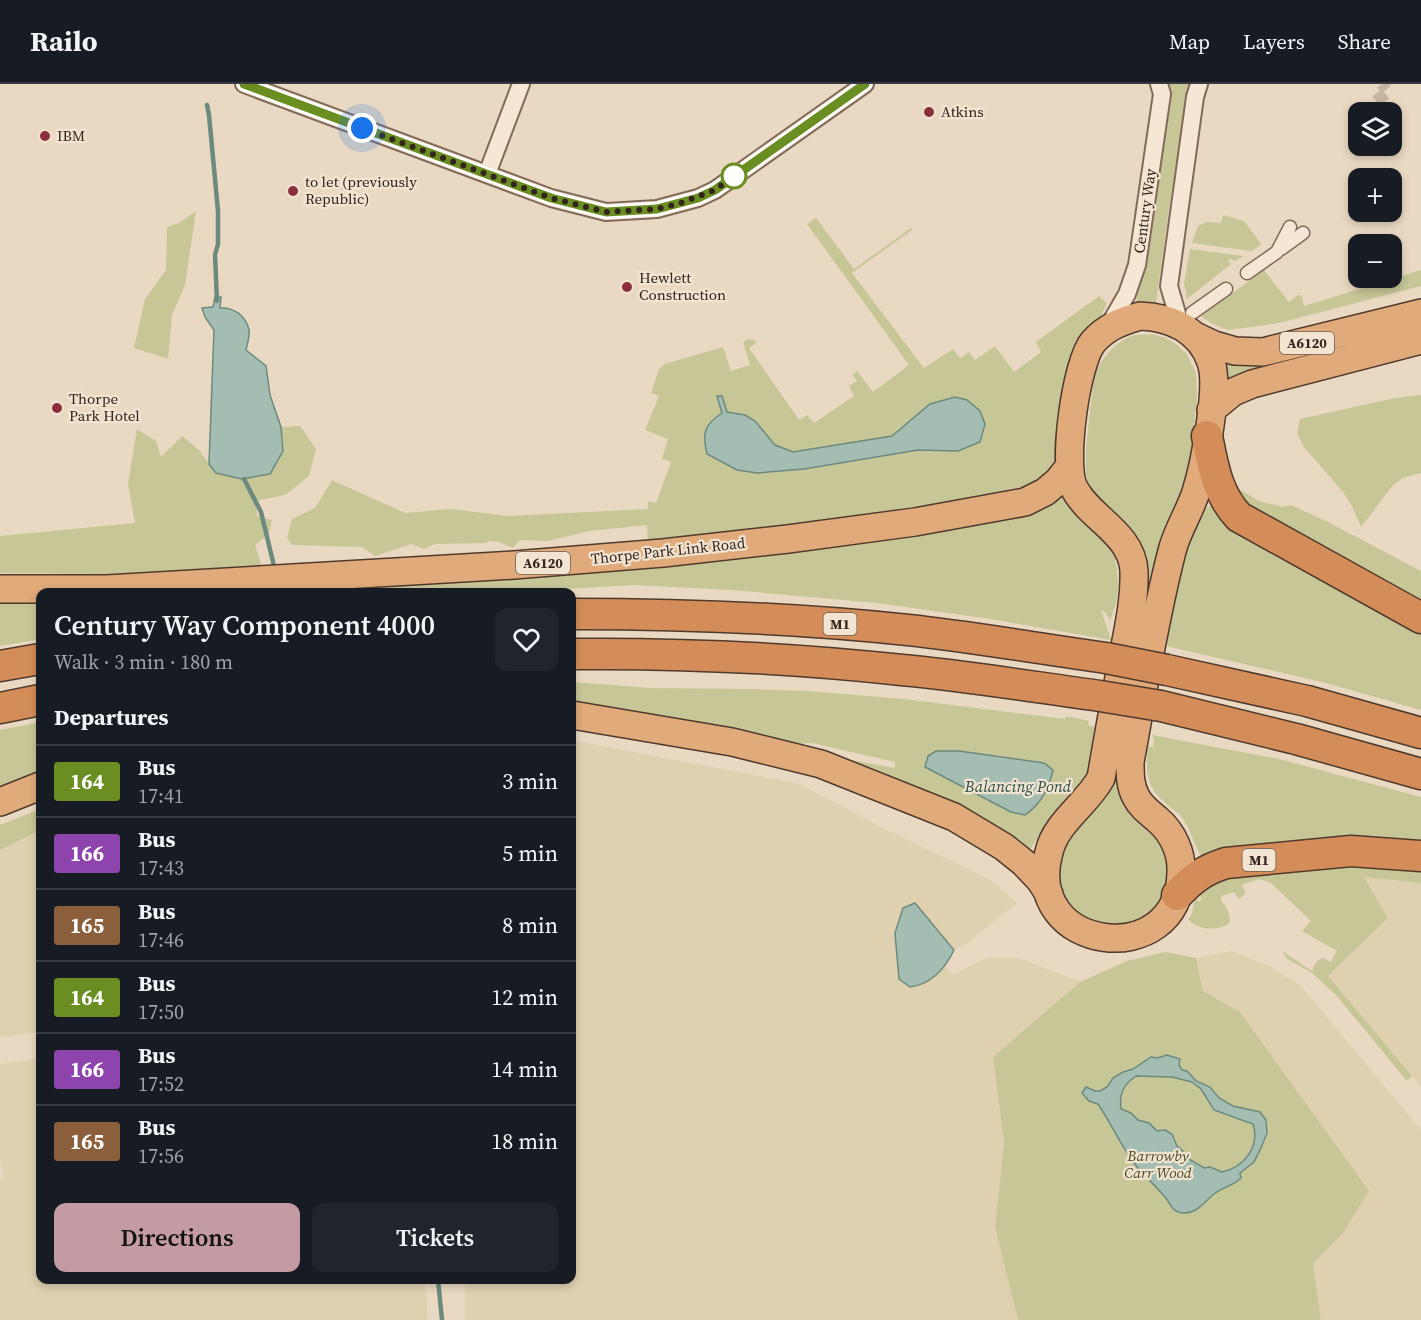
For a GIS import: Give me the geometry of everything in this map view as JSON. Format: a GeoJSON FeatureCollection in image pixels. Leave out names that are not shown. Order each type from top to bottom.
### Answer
{"type":"FeatureCollection","features":[{"type":"Feature","properties":{"kind":"highway","name":"A6120"},"geometry":{"type":"LineString","coordinates":[[1191,326],[1214,345],[1235,351],[1263,352],[1421,313]]}},
{"type":"Feature","properties":{"kind":"highway"},"geometry":{"type":"LineString","coordinates":[[576,716],[732,742],[821,764],[954,817],[1004,847],[1040,880],[1057,910],[1077,928],[1089,935],[1116,939],[1142,933],[1154,926],[1169,910],[1177,895],[1181,872],[1178,850],[1167,830],[1135,796],[1131,782],[1130,762],[1172,549],[1196,493],[1209,423],[1214,377],[1212,363],[1191,326],[1157,316],[1140,316],[1120,321],[1093,342],[1084,357],[1080,371],[1069,467],[1073,486],[1088,507],[1122,540],[1129,552],[1134,571],[1133,602],[1101,778],[1094,792],[1056,835],[1049,849],[1046,879],[1049,894]]}},
{"type":"Feature","properties":{"kind":"highway","name":"A6120"},"geometry":{"type":"LineString","coordinates":[[1209,423],[1233,392],[1252,384],[1421,340]]}},
{"type":"Feature","properties":{"kind":"highway"},"geometry":{"type":"LineString","coordinates":[[1209,423],[1214,472],[1221,492],[1230,508],[1239,517],[1421,618]]}},
{"type":"Feature","properties":{"kind":"highway","name":"Thorpe Park Link Road"},"geometry":{"type":"LineString","coordinates":[[124,588],[468,568],[663,553],[915,522],[1025,502],[1045,492],[1059,481],[1069,467]]}},
{"type":"Feature","properties":{"kind":"highway","name":"Thorpe Park Link Road"},"geometry":{"type":"LineString","coordinates":[[0,590],[36,590]]}},
{"type":"Feature","properties":{"kind":"highway","name":"M1"},"geometry":{"type":"LineString","coordinates":[[576,614],[642,614],[792,620],[908,630],[1106,658],[1167,670],[1307,701],[1421,733]]}},
{"type":"Feature","properties":{"kind":"highway"},"geometry":{"type":"LineString","coordinates":[[576,654],[645,653],[786,660],[903,670],[1100,696],[1161,706],[1296,739],[1421,774]]}},
{"type":"Feature","properties":{"kind":"highway"},"geometry":{"type":"LineString","coordinates":[[0,666],[36,660]]}},
{"type":"Feature","properties":{"kind":"highway"},"geometry":{"type":"LineString","coordinates":[[0,708],[36,701]]}},
{"type":"Feature","properties":{"kind":"highway"},"geometry":{"type":"LineString","coordinates":[[0,802],[36,788]]}},
{"type":"Feature","properties":{"kind":"highway","name":"M1"},"geometry":{"type":"LineString","coordinates":[[1177,895],[1191,880],[1208,869],[1226,863],[1351,851],[1421,856]]}},
{"type":"Feature","properties":{"kind":"street"},"geometry":{"type":"LineString","coordinates":[[244,84],[551,198],[606,212],[657,209],[715,190],[865,84]]}},
{"type":"Feature","properties":{"kind":"street"},"geometry":{"type":"LineString","coordinates":[[487,174],[521,84]]}},
{"type":"Feature","properties":{"kind":"street","name":"Century Way"},"geometry":{"type":"LineString","coordinates":[[1106,330],[1127,294],[1137,266],[1162,94],[1160,84]]}},
{"type":"Feature","properties":{"kind":"street"},"geometry":{"type":"LineString","coordinates":[[1199,84],[1195,97],[1169,286],[1178,316],[1191,326],[1226,289]]}},
{"type":"Feature","properties":{"kind":"street"},"geometry":{"type":"LineString","coordinates":[[1277,252],[1290,226]]}},
{"type":"Feature","properties":{"kind":"street"},"geometry":{"type":"LineString","coordinates":[[1247,273],[1303,233]]}},
{"type":"Feature","properties":{"kind":"shaded area"},"geometry":{"type":"Polygon","coordinates":[[[576,741],[800,784],[877,825],[991,880],[1017,903],[966,944],[954,950],[915,903],[895,933],[899,979],[910,987],[921,985],[946,967],[953,975],[987,958],[1019,958],[1080,982],[993,1057],[1004,1143],[995,1227],[1018,1320],[465,1320],[465,1284],[576,1284],[576,741]]]}},
{"type":"Feature","properties":{"kind":"shaded area"},"geometry":{"type":"Polygon","coordinates":[[[36,832],[36,1032],[0,1037],[0,850],[36,832]]]}},
{"type":"Feature","properties":{"kind":"shaded area"},"geometry":{"type":"Polygon","coordinates":[[[1364,877],[1421,883],[1421,1087],[1328,976],[1388,918],[1364,877]]]}},
{"type":"Feature","properties":{"kind":"shaded area"},"geometry":{"type":"Polygon","coordinates":[[[1232,951],[1271,967],[1301,986],[1421,1130],[1421,1320],[1321,1320],[1313,1264],[1342,1234],[1240,1012],[1203,991],[1196,958],[1232,951]]]}},
{"type":"Feature","properties":{"kind":"shaded area"},"geometry":{"type":"Polygon","coordinates":[[[36,1059],[36,1284],[425,1284],[428,1320],[0,1320],[0,1179],[3,1178],[0,1157],[0,1064],[36,1059]]]}},
{"type":"Feature","properties":{"kind":"green space"},"geometry":{"type":"Polygon","coordinates":[[[1166,84],[1190,84],[1156,303],[1136,304],[1152,198],[1166,84]]]}},
{"type":"Feature","properties":{"kind":"green space"},"geometry":{"type":"Polygon","coordinates":[[[196,211],[185,285],[172,315],[168,359],[134,348],[145,299],[166,270],[167,227],[179,223],[196,211]]]}},
{"type":"Feature","properties":{"kind":"green space"},"geometry":{"type":"Polygon","coordinates":[[[1223,215],[1244,221],[1261,244],[1252,251],[1192,243],[1198,226],[1207,222],[1221,223],[1223,215]]]}},
{"type":"Feature","properties":{"kind":"green space"},"geometry":{"type":"Polygon","coordinates":[[[816,218],[854,269],[911,228],[912,230],[852,273],[924,368],[953,349],[960,358],[969,352],[975,360],[995,346],[1014,372],[1041,352],[1036,342],[1099,296],[1107,303],[1099,320],[1062,447],[1056,462],[1044,478],[1024,490],[1023,487],[930,505],[742,531],[648,541],[647,525],[589,531],[548,541],[520,540],[513,548],[499,542],[489,541],[435,544],[424,549],[411,544],[375,556],[362,547],[292,545],[287,538],[292,519],[315,508],[332,480],[405,513],[451,509],[508,516],[648,509],[648,501],[656,503],[671,462],[662,459],[668,439],[645,430],[659,396],[651,393],[659,369],[665,364],[723,347],[731,371],[750,365],[743,342],[748,339],[755,340],[756,343],[749,348],[799,420],[807,415],[814,423],[854,396],[849,386],[857,381],[853,375],[857,371],[873,392],[909,365],[807,224],[816,218]]]}},
{"type":"Feature","properties":{"kind":"green space"},"geometry":{"type":"Polygon","coordinates":[[[1190,249],[1244,256],[1235,261],[1228,260],[1231,264],[1187,299],[1184,283],[1190,249]]]}},
{"type":"Feature","properties":{"kind":"green space"},"geometry":{"type":"Polygon","coordinates":[[[1264,270],[1289,302],[1298,295],[1302,296],[1304,306],[1362,288],[1402,288],[1402,276],[1421,270],[1421,286],[1279,323],[1228,330],[1201,316],[1264,270]]]}},
{"type":"Feature","properties":{"kind":"green space"},"geometry":{"type":"Polygon","coordinates":[[[1152,334],[1166,338],[1187,354],[1196,373],[1197,398],[1190,469],[1123,769],[1168,853],[1171,873],[1158,909],[1124,928],[1086,921],[1071,908],[1061,891],[1058,872],[1061,853],[1089,813],[1135,544],[1125,524],[1089,492],[1086,447],[1094,377],[1104,358],[1120,342],[1134,335],[1152,334]]]}},
{"type":"Feature","properties":{"kind":"green space"},"geometry":{"type":"Polygon","coordinates":[[[1222,360],[1256,362],[1259,372],[1226,385],[1222,360]]]}},
{"type":"Feature","properties":{"kind":"green space"},"geometry":{"type":"Polygon","coordinates":[[[1421,395],[1421,473],[1403,478],[1393,485],[1361,527],[1343,492],[1304,447],[1297,433],[1300,419],[1395,398],[1421,395]]]}},
{"type":"Feature","properties":{"kind":"green space"},"geometry":{"type":"Polygon","coordinates":[[[300,426],[316,449],[309,476],[285,495],[256,501],[257,516],[272,520],[269,534],[255,545],[263,570],[107,574],[0,573],[0,536],[135,523],[128,484],[137,429],[156,441],[161,457],[182,436],[199,450],[216,473],[242,479],[270,474],[283,451],[281,427],[300,426]]]}},
{"type":"Feature","properties":{"kind":"green space"},"geometry":{"type":"Polygon","coordinates":[[[1234,486],[1259,501],[1283,507],[1291,505],[1421,571],[1421,603],[1251,510],[1234,486]]]}},
{"type":"Feature","properties":{"kind":"green space"},"geometry":{"type":"Polygon","coordinates":[[[1063,488],[1121,560],[1115,560],[1118,591],[1110,620],[1101,610],[1111,640],[990,619],[877,603],[732,590],[634,585],[576,588],[312,588],[432,580],[1063,488]]]}},
{"type":"Feature","properties":{"kind":"green space"},"geometry":{"type":"Polygon","coordinates":[[[1210,506],[1421,628],[1421,710],[1322,682],[1166,646],[1187,538],[1206,508],[1210,506]]]}},
{"type":"Feature","properties":{"kind":"green space"},"geometry":{"type":"Polygon","coordinates":[[[0,601],[36,601],[36,640],[0,646],[0,601]]]}},
{"type":"Feature","properties":{"kind":"green space"},"geometry":{"type":"Polygon","coordinates":[[[576,682],[651,688],[808,691],[904,699],[1065,719],[1066,716],[1089,721],[1088,725],[1096,727],[1093,758],[1087,776],[1047,822],[1027,855],[916,787],[851,760],[895,768],[895,762],[812,743],[789,744],[576,707],[576,682]]]}},
{"type":"Feature","properties":{"kind":"green space"},"geometry":{"type":"Polygon","coordinates":[[[36,723],[36,778],[0,792],[0,730],[36,723]]]}},
{"type":"Feature","properties":{"kind":"green space"},"geometry":{"type":"Polygon","coordinates":[[[1152,735],[1279,759],[1421,797],[1421,845],[1204,862],[1181,816],[1157,795],[1150,783],[1147,762],[1148,746],[1153,747],[1152,735]]]}},
{"type":"Feature","properties":{"kind":"green space"},"geometry":{"type":"Polygon","coordinates":[[[36,811],[36,832],[0,850],[0,825],[36,811]]]}},
{"type":"Feature","properties":{"kind":"green space"},"geometry":{"type":"Polygon","coordinates":[[[1355,866],[1421,869],[1421,883],[1364,877],[1388,918],[1328,976],[1412,1076],[1407,1081],[1336,995],[1312,973],[1286,958],[1282,951],[1312,971],[1317,961],[1323,958],[1331,962],[1337,951],[1302,931],[1311,921],[1271,883],[1260,879],[1243,884],[1242,887],[1246,893],[1239,899],[1234,892],[1222,896],[1221,900],[1230,919],[1230,923],[1225,926],[1202,928],[1188,919],[1192,914],[1196,899],[1199,902],[1202,899],[1199,895],[1224,873],[1227,879],[1252,873],[1355,866]]]}},
{"type":"Feature","properties":{"kind":"green space","name":"Barrowby Carr Wood"},"geometry":{"type":"Polygon","coordinates":[[[1165,952],[1196,958],[1203,991],[1240,1012],[1369,1191],[1342,1234],[1313,1264],[1321,1320],[1018,1320],[995,1227],[1004,1143],[993,1057],[1080,982],[1127,961],[1165,952]]]}},
{"type":"Feature","properties":{"kind":"water"},"geometry":{"type":"Polygon","coordinates":[[[215,297],[221,297],[220,308],[235,311],[245,321],[249,332],[246,350],[266,366],[270,395],[281,427],[283,451],[270,474],[242,479],[216,473],[209,464],[214,330],[202,308],[213,307],[215,297]]]}},
{"type":"Feature","properties":{"kind":"water"},"geometry":{"type":"Polygon","coordinates":[[[717,396],[722,396],[727,412],[745,415],[755,421],[775,445],[793,452],[892,436],[930,404],[955,397],[967,400],[980,411],[985,424],[980,442],[958,451],[918,450],[804,469],[757,473],[737,470],[707,454],[706,430],[711,422],[722,413],[717,396]]]}},
{"type":"Feature","properties":{"kind":"water","name":"Balancing Pond"},"geometry":{"type":"Polygon","coordinates":[[[936,751],[959,751],[1044,763],[1053,770],[1044,796],[1025,815],[1011,812],[925,767],[928,756],[936,751]]]}},
{"type":"Feature","properties":{"kind":"water"},"geometry":{"type":"Polygon","coordinates":[[[915,903],[954,950],[937,975],[925,983],[910,987],[899,979],[895,933],[903,908],[915,903]]]}},
{"type":"Feature","properties":{"kind":"water"},"geometry":{"type":"Polygon","coordinates":[[[1167,1055],[1180,1059],[1179,1065],[1182,1070],[1187,1071],[1196,1081],[1210,1087],[1219,1098],[1233,1106],[1260,1112],[1266,1120],[1267,1133],[1261,1148],[1254,1162],[1240,1173],[1241,1178],[1189,1213],[1176,1211],[1172,1207],[1134,1163],[1098,1104],[1089,1101],[1082,1093],[1086,1087],[1100,1091],[1123,1072],[1133,1069],[1151,1057],[1167,1055]],[[1136,1076],[1123,1090],[1121,1109],[1131,1113],[1138,1120],[1149,1123],[1157,1131],[1165,1130],[1172,1134],[1177,1146],[1187,1158],[1204,1168],[1210,1167],[1222,1172],[1238,1165],[1252,1148],[1255,1132],[1253,1124],[1214,1110],[1201,1089],[1192,1082],[1172,1077],[1136,1076]]]}},
{"type":"Feature","properties":{"kind":"waterway"},"geometry":{"type":"LineString","coordinates":[[207,105],[218,211],[218,244],[215,255],[217,301]]}},
{"type":"Feature","properties":{"kind":"waterway"},"geometry":{"type":"LineString","coordinates":[[244,479],[261,512],[274,566]]}},
{"type":"Feature","properties":{"kind":"waterway"},"geometry":{"type":"LineString","coordinates":[[438,1284],[442,1320]]}},
{"type":"Feature","properties":{"kind":"tunnel"},"geometry":{"type":"LineString","coordinates":[[1376,101],[1388,92],[1382,84]]}},
{"type":"Feature","properties":{"kind":"bus line","name":"164"},"geometry":{"type":"LineString","coordinates":[[244,84],[551,198],[606,212],[657,209],[698,198],[715,190],[865,84]]}},
{"type":"Feature","properties":{"kind":"place","name":"Atkins"},"geometry":{"type":"Point","coordinates":[929,112]}},
{"type":"Feature","properties":{"kind":"place","name":"IBM"},"geometry":{"type":"Point","coordinates":[45,136]}},
{"type":"Feature","properties":{"kind":"place","name":"to let (previously Republic)"},"geometry":{"type":"Point","coordinates":[293,191]}},
{"type":"Feature","properties":{"kind":"place","name":"Hewlett Construction"},"geometry":{"type":"Point","coordinates":[627,287]}},
{"type":"Feature","properties":{"kind":"place","name":"Thorpe Park Hotel"},"geometry":{"type":"Point","coordinates":[57,408]}},
{"type":"Feature","properties":{"kind":"route"},"geometry":{"type":"LineString","coordinates":[[362,128],[551,198],[606,212],[657,209],[678,204],[715,190],[734,176]]}}]}
